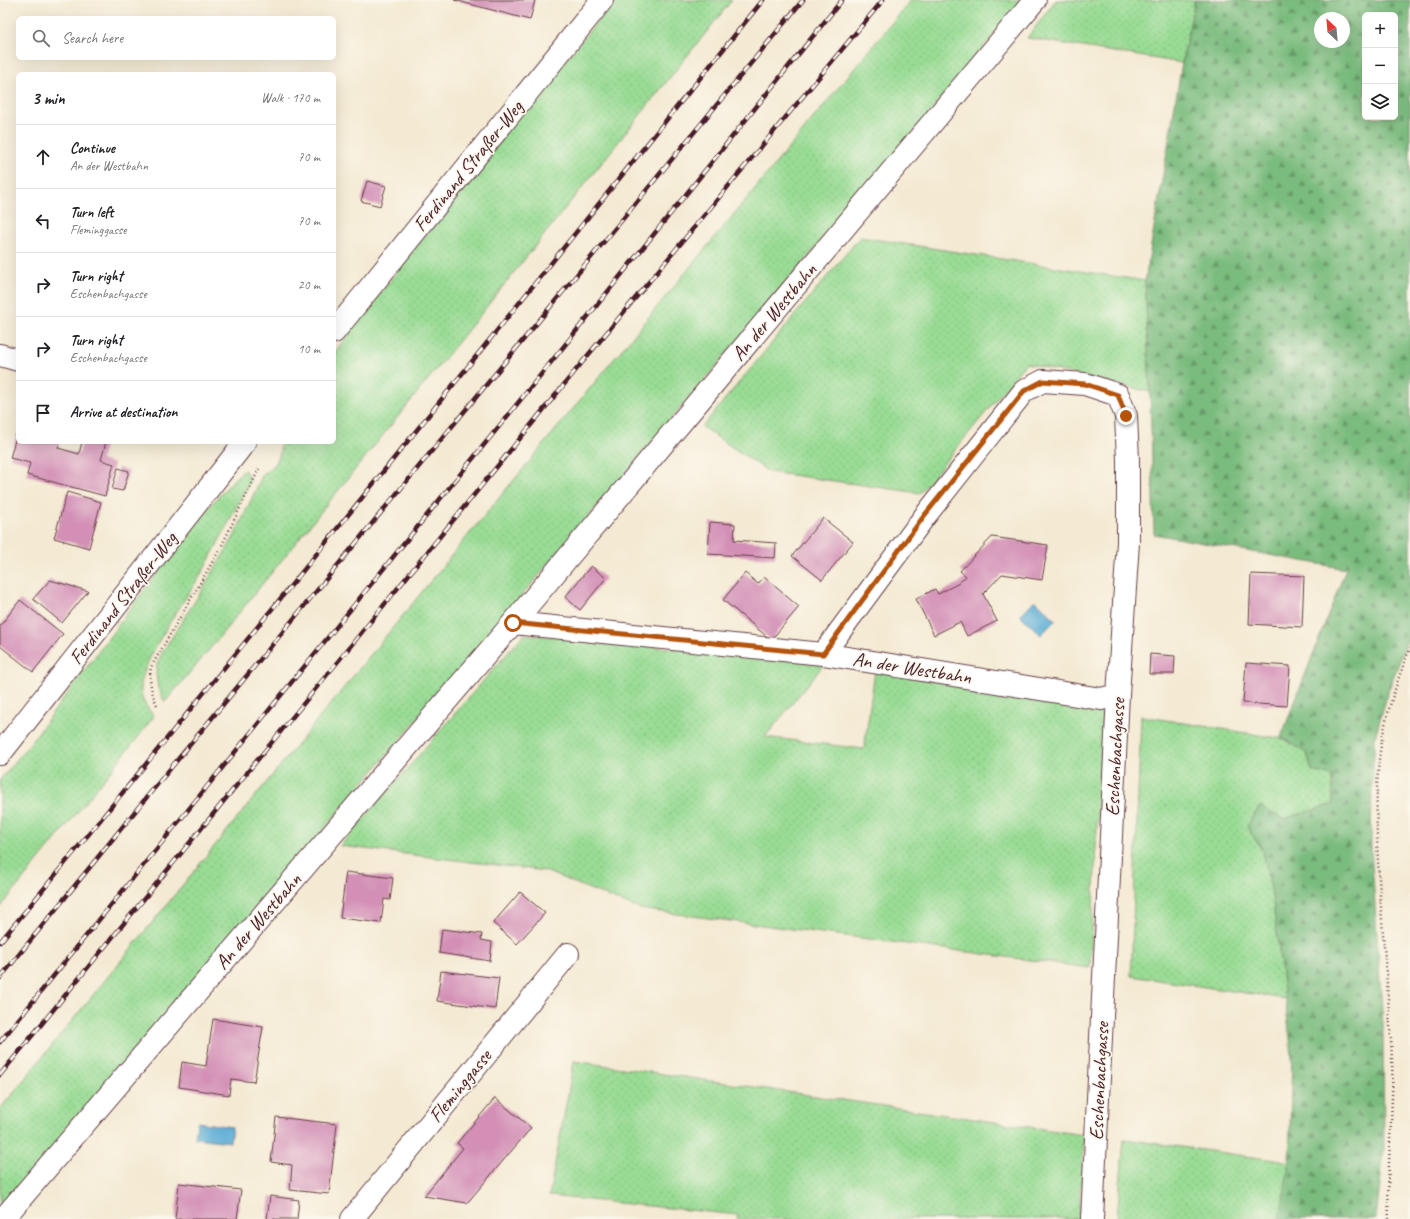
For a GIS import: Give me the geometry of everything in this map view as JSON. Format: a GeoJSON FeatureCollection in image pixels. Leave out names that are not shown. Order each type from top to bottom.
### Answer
{"type":"FeatureCollection","features":[{"type":"Feature","properties":{"kind":"street","name":"Ferdinand Straßer-Weg"},"geometry":{"type":"LineString","coordinates":[[336,330],[602,0]]}},
{"type":"Feature","properties":{"kind":"street","name":"An der Westbahn"},"geometry":{"type":"LineString","coordinates":[[3,1219],[513,623],[1035,0]]}},
{"type":"Feature","properties":{"kind":"street"},"geometry":{"type":"LineString","coordinates":[[0,355],[16,359]]}},
{"type":"Feature","properties":{"kind":"street","name":"Eschenbachgasse"},"geometry":{"type":"LineString","coordinates":[[823,654],[924,516],[1024,391],[1043,381],[1085,384],[1118,395],[1126,416],[1128,460],[1128,542],[1118,695],[1092,1219]]}},
{"type":"Feature","properties":{"kind":"street","name":"Ferdinand Straßer-Weg"},"geometry":{"type":"LineString","coordinates":[[0,754],[243,444]]}},
{"type":"Feature","properties":{"kind":"street","name":"An der Westbahn"},"geometry":{"type":"LineString","coordinates":[[513,623],[823,654],[1101,699],[1118,695]]}},
{"type":"Feature","properties":{"kind":"street","name":"Fleminggasse"},"geometry":{"type":"LineString","coordinates":[[352,1219],[568,954]]}},
{"type":"Feature","properties":{"kind":"path"},"geometry":{"type":"LineString","coordinates":[[158,705],[151,689],[151,666],[220,549],[260,466]]}},
{"type":"Feature","properties":{"kind":"path"},"geometry":{"type":"LineString","coordinates":[[1389,1219],[1392,1061],[1389,998],[1378,856],[1377,795],[1380,751],[1388,713],[1410,648]]}},
{"type":"Feature","properties":{"kind":"green space"},"geometry":{"type":"Polygon","coordinates":[[[615,0],[732,0],[460,340],[209,650],[165,702],[158,688],[156,674],[157,664],[163,651],[235,535],[263,474],[277,461],[280,453],[280,444],[336,444],[336,350],[492,149],[615,0]]]}},
{"type":"Feature","properties":{"kind":"green space"},"geometry":{"type":"Polygon","coordinates":[[[911,0],[1023,0],[881,171],[0,1212],[0,1109],[461,544],[911,0]]]}},
{"type":"Feature","properties":{"kind":"green space"},"geometry":{"type":"Polygon","coordinates":[[[1056,0],[1195,0],[1182,63],[1027,38],[1056,0]]]}},
{"type":"Feature","properties":{"kind":"green space"},"geometry":{"type":"Polygon","coordinates":[[[1195,0],[1410,0],[1410,634],[1389,689],[1375,737],[1372,787],[1371,846],[1383,1025],[1384,1150],[1376,1219],[1280,1219],[1289,1162],[1292,1055],[1272,894],[1263,852],[1247,826],[1260,806],[1283,819],[1333,804],[1332,776],[1312,771],[1307,753],[1281,737],[1346,569],[1154,534],[1145,281],[1182,63],[1195,0]]]}},
{"type":"Feature","properties":{"kind":"green space"},"geometry":{"type":"Polygon","coordinates":[[[860,237],[1145,281],[1150,392],[1026,363],[920,493],[769,472],[702,427],[860,237]]]}},
{"type":"Feature","properties":{"kind":"green space"},"geometry":{"type":"Polygon","coordinates":[[[245,470],[250,480],[222,536],[204,569],[156,646],[148,663],[143,677],[141,693],[145,704],[154,716],[0,908],[0,780],[28,746],[172,553],[208,508],[236,477],[245,470]]]}},
{"type":"Feature","properties":{"kind":"green space"},"geometry":{"type":"Polygon","coordinates":[[[524,634],[825,663],[765,737],[864,749],[875,671],[1103,709],[1090,968],[639,909],[545,871],[340,846],[524,634]]]}},
{"type":"Feature","properties":{"kind":"green space"},"geometry":{"type":"Polygon","coordinates":[[[1141,716],[1284,739],[1307,753],[1312,771],[1332,776],[1333,805],[1283,819],[1247,826],[1263,852],[1272,894],[1285,999],[1131,976],[1141,716]]]}},
{"type":"Feature","properties":{"kind":"green space"},"geometry":{"type":"Polygon","coordinates":[[[574,1061],[1084,1135],[1079,1219],[737,1219],[738,1215],[549,1196],[574,1061]]]}},
{"type":"Feature","properties":{"kind":"green space"},"geometry":{"type":"Polygon","coordinates":[[[1124,1139],[1289,1162],[1289,1219],[1117,1219],[1124,1139]]]}},
{"type":"Feature","properties":{"kind":"water"},"geometry":{"type":"Polygon","coordinates":[[[1035,600],[1056,620],[1041,635],[1020,615],[1035,600]]]}},
{"type":"Feature","properties":{"kind":"water"},"geometry":{"type":"Polygon","coordinates":[[[197,1122],[232,1127],[230,1142],[195,1138],[197,1122]]]}},
{"type":"Feature","properties":{"kind":"building"},"geometry":{"type":"Polygon","coordinates":[[[454,0],[535,0],[530,20],[454,0]]]}},
{"type":"Feature","properties":{"kind":"building"},"geometry":{"type":"Polygon","coordinates":[[[367,181],[386,186],[380,206],[361,201],[367,181]]]}},
{"type":"Feature","properties":{"kind":"building"},"geometry":{"type":"Polygon","coordinates":[[[16,437],[16,444],[59,444],[58,448],[79,454],[82,444],[105,444],[101,460],[114,464],[105,496],[27,475],[30,463],[10,458],[16,437]]]}},
{"type":"Feature","properties":{"kind":"building"},"geometry":{"type":"Polygon","coordinates":[[[118,468],[129,471],[123,491],[112,489],[118,468]]]}},
{"type":"Feature","properties":{"kind":"building"},"geometry":{"type":"Polygon","coordinates":[[[67,492],[101,502],[89,548],[54,538],[67,492]]]}},
{"type":"Feature","properties":{"kind":"building"},"geometry":{"type":"Polygon","coordinates":[[[823,518],[853,542],[822,580],[792,556],[823,518]]]}},
{"type":"Feature","properties":{"kind":"building"},"geometry":{"type":"Polygon","coordinates":[[[710,522],[735,524],[734,540],[776,543],[775,558],[708,554],[710,522]]]}},
{"type":"Feature","properties":{"kind":"building"},"geometry":{"type":"Polygon","coordinates":[[[992,537],[1048,545],[1042,580],[1002,574],[983,594],[997,621],[967,636],[960,622],[934,635],[916,599],[935,589],[938,594],[959,583],[966,576],[960,571],[992,537]]]}},
{"type":"Feature","properties":{"kind":"building"},"geometry":{"type":"Polygon","coordinates":[[[591,566],[606,578],[580,610],[565,597],[591,566]]]}},
{"type":"Feature","properties":{"kind":"building"},"geometry":{"type":"Polygon","coordinates":[[[745,573],[758,584],[764,577],[799,607],[771,640],[723,600],[745,573]]]}},
{"type":"Feature","properties":{"kind":"building"},"geometry":{"type":"Polygon","coordinates":[[[1251,574],[1304,576],[1302,627],[1249,624],[1251,574]]]}},
{"type":"Feature","properties":{"kind":"building"},"geometry":{"type":"Polygon","coordinates":[[[50,580],[88,591],[62,623],[33,599],[50,580]]]}},
{"type":"Feature","properties":{"kind":"building"},"geometry":{"type":"Polygon","coordinates":[[[20,600],[63,634],[33,672],[0,646],[0,626],[20,600]]]}},
{"type":"Feature","properties":{"kind":"building"},"geometry":{"type":"Polygon","coordinates":[[[1150,654],[1175,656],[1174,674],[1149,674],[1150,654]]]}},
{"type":"Feature","properties":{"kind":"building"},"geometry":{"type":"Polygon","coordinates":[[[1246,663],[1290,666],[1287,706],[1243,703],[1246,663]]]}},
{"type":"Feature","properties":{"kind":"building"},"geometry":{"type":"Polygon","coordinates":[[[346,872],[393,878],[390,900],[384,899],[381,923],[340,918],[346,872]]]}},
{"type":"Feature","properties":{"kind":"building"},"geometry":{"type":"Polygon","coordinates":[[[520,892],[545,913],[517,944],[493,923],[520,892]]]}},
{"type":"Feature","properties":{"kind":"building"},"geometry":{"type":"Polygon","coordinates":[[[442,929],[482,934],[481,940],[492,942],[490,961],[439,953],[442,929]]]}},
{"type":"Feature","properties":{"kind":"building"},"geometry":{"type":"Polygon","coordinates":[[[441,971],[499,978],[495,1009],[437,1001],[441,971]]]}},
{"type":"Feature","properties":{"kind":"building"},"geometry":{"type":"Polygon","coordinates":[[[213,1019],[263,1027],[254,1082],[231,1079],[229,1095],[179,1087],[182,1062],[206,1066],[213,1019]]]}},
{"type":"Feature","properties":{"kind":"building"},"geometry":{"type":"Polygon","coordinates":[[[495,1098],[531,1128],[467,1203],[424,1196],[463,1148],[457,1143],[495,1098]]]}},
{"type":"Feature","properties":{"kind":"building"},"geometry":{"type":"Polygon","coordinates":[[[276,1117],[337,1124],[329,1194],[290,1190],[292,1165],[271,1162],[276,1117]]]}},
{"type":"Feature","properties":{"kind":"building"},"geometry":{"type":"Polygon","coordinates":[[[179,1183],[241,1190],[237,1219],[175,1219],[179,1183]]]}},
{"type":"Feature","properties":{"kind":"building"},"geometry":{"type":"Polygon","coordinates":[[[270,1196],[299,1200],[297,1219],[267,1219],[270,1196]]]}},
{"type":"Feature","properties":{"kind":"railway"},"geometry":{"type":"LineString","coordinates":[[0,942],[287,590],[763,0]]}},
{"type":"Feature","properties":{"kind":"railway"},"geometry":{"type":"LineString","coordinates":[[0,978],[137,809],[803,0]]}},
{"type":"Feature","properties":{"kind":"railway"},"geometry":{"type":"LineString","coordinates":[[0,1042],[573,335],[842,0]]}},
{"type":"Feature","properties":{"kind":"railway"},"geometry":{"type":"LineString","coordinates":[[0,1075],[589,354],[883,0]]}},
{"type":"Feature","properties":{"kind":"route"},"geometry":{"type":"LineString","coordinates":[[513,623],[823,654],[924,516],[1024,391],[1043,381],[1085,384],[1118,395],[1126,416]]}}]}
